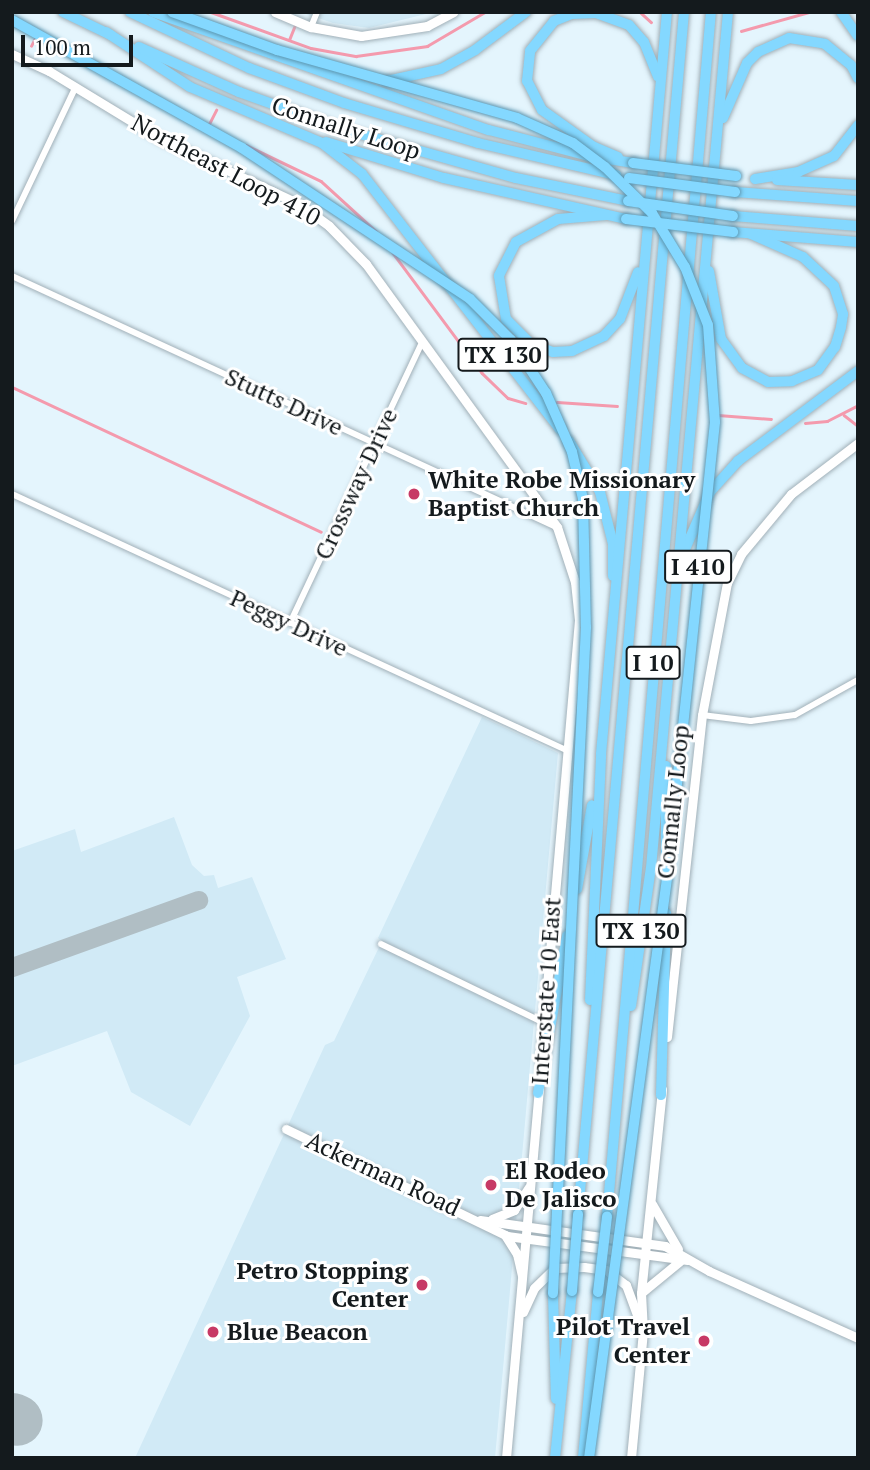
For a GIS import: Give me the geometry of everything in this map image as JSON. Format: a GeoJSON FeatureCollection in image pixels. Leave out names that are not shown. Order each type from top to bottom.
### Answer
{"type":"FeatureCollection","features":[{"type":"Feature","properties":{"kind":"highway","name":"Connally Loop"},"geometry":{"type":"LineString","coordinates":[[63,12],[239,92],[339,128],[516,178],[628,201],[733,216],[858,226]]}},
{"type":"Feature","properties":{"kind":"highway","name":"Connally Loop"},"geometry":{"type":"LineString","coordinates":[[130,12],[249,68],[344,103],[478,143],[629,178],[735,192],[858,201]]}},
{"type":"Feature","properties":{"kind":"highway"},"geometry":{"type":"LineString","coordinates":[[153,12],[257,51],[489,130],[589,156],[755,179],[858,185]]}},
{"type":"Feature","properties":{"kind":"highway","name":"Connally Loop"},"geometry":{"type":"LineString","coordinates":[[172,12],[277,50],[517,118],[573,143],[605,167],[652,213],[685,267],[708,326],[715,422],[668,871],[589,1458]]}},
{"type":"Feature","properties":{"kind":"highway"},"geometry":{"type":"LineString","coordinates":[[340,79],[392,81],[441,69],[475,50],[526,12]]}},
{"type":"Feature","properties":{"kind":"highway"},"geometry":{"type":"LineString","coordinates":[[612,639],[667,12]]}},
{"type":"Feature","properties":{"kind":"highway","name":"I 10"},"geometry":{"type":"LineString","coordinates":[[555,1458],[684,12]]}},
{"type":"Feature","properties":{"kind":"highway","name":"I 10"},"geometry":{"type":"LineString","coordinates":[[583,1458],[615,1127],[711,12]]}},
{"type":"Feature","properties":{"kind":"highway"},"geometry":{"type":"LineString","coordinates":[[715,155],[728,12]]}},
{"type":"Feature","properties":{"kind":"highway"},"geometry":{"type":"LineString","coordinates":[[841,12],[858,36]]}},
{"type":"Feature","properties":{"kind":"highway"},"geometry":{"type":"LineString","coordinates":[[634,163],[594,147],[542,110],[527,81],[530,51],[554,21],[571,14],[615,17],[644,42],[660,83]]}},
{"type":"Feature","properties":{"kind":"highway"},"geometry":{"type":"LineString","coordinates":[[12,20],[128,80],[298,182],[470,299],[511,340],[545,393],[572,452],[583,499],[586,627],[553,1293],[558,1427]]}},
{"type":"Feature","properties":{"kind":"highway","name":"TX 130"},"geometry":{"type":"LineString","coordinates":[[106,32],[190,87],[322,143],[382,196],[578,453],[600,492],[613,544],[612,639],[601,754],[586,1111]]}},
{"type":"Feature","properties":{"kind":"highway","name":"TX 130"},"geometry":{"type":"LineString","coordinates":[[615,1127],[651,868],[715,155],[737,80],[747,63],[772,44],[789,38],[825,44],[844,58],[858,78]]}},
{"type":"Feature","properties":{"kind":"highway"},"geometry":{"type":"LineString","coordinates":[[755,179],[798,172],[834,156],[858,125]]}},
{"type":"Feature","properties":{"kind":"highway"},"geometry":{"type":"LineString","coordinates":[[287,129],[444,178],[626,219],[751,234],[858,242]]}},
{"type":"Feature","properties":{"kind":"highway"},"geometry":{"type":"LineString","coordinates":[[606,215],[558,219],[526,234],[508,252],[499,276],[501,308],[512,329],[531,344],[563,352],[604,336],[620,319],[635,290],[647,235]]}},
{"type":"Feature","properties":{"kind":"highway"},"geometry":{"type":"LineString","coordinates":[[706,251],[713,308],[731,357],[768,382],[806,376],[818,370],[835,346],[841,327],[841,302],[822,270],[785,247],[751,234]]}},
{"type":"Feature","properties":{"kind":"highway"},"geometry":{"type":"LineString","coordinates":[[678,577],[683,553],[710,492],[738,461],[858,371]]}},
{"type":"Feature","properties":{"kind":"highway"},"geometry":{"type":"LineString","coordinates":[[661,1095],[666,945],[663,735]]}},
{"type":"Feature","properties":{"kind":"highway"},"geometry":{"type":"LineString","coordinates":[[538,1093],[601,754]]}},
{"type":"Feature","properties":{"kind":"main road"},"geometry":{"type":"LineString","coordinates":[[275,12],[311,27],[340,34],[385,36],[427,26],[453,12]]}},
{"type":"Feature","properties":{"kind":"main road","name":"Northeast Loop 410"},"geometry":{"type":"LineString","coordinates":[[12,54],[76,86],[161,139],[316,215],[366,264],[421,344],[557,527]]}},
{"type":"Feature","properties":{"kind":"main road"},"geometry":{"type":"LineString","coordinates":[[631,1458],[643,1331],[641,1293],[661,1095],[702,715],[720,610],[741,554],[791,494],[858,443]]}},
{"type":"Feature","properties":{"kind":"main road","name":"Interstate 10 East"},"geometry":{"type":"LineString","coordinates":[[506,1458],[529,1240],[542,1021],[579,620],[575,582],[557,527]]}},
{"type":"Feature","properties":{"kind":"main road","name":"Ackerman Road"},"geometry":{"type":"LineString","coordinates":[[286,1129],[480,1220],[505,1235],[683,1258]]}},
{"type":"Feature","properties":{"kind":"main road"},"geometry":{"type":"LineString","coordinates":[[491,1219],[514,1210],[532,1182]]}},
{"type":"Feature","properties":{"kind":"main road"},"geometry":{"type":"LineString","coordinates":[[641,1293],[683,1258],[666,1234],[650,1201]]}},
{"type":"Feature","properties":{"kind":"main road","name":"Ackerman Road"},"geometry":{"type":"LineString","coordinates":[[480,1220],[491,1219],[530,1227],[646,1240],[858,1338]]}},
{"type":"Feature","properties":{"kind":"main road"},"geometry":{"type":"LineString","coordinates":[[505,1235],[520,1262],[523,1287]]}},
{"type":"Feature","properties":{"kind":"main road"},"geometry":{"type":"LineString","coordinates":[[520,1320],[534,1288],[555,1268],[584,1267],[606,1270],[626,1285],[643,1331]]}},
{"type":"Feature","properties":{"kind":"street"},"geometry":{"type":"LineString","coordinates":[[311,27],[317,12]]}},
{"type":"Feature","properties":{"kind":"street"},"geometry":{"type":"LineString","coordinates":[[12,221],[76,86]]}},
{"type":"Feature","properties":{"kind":"street","name":"Stutts Drive"},"geometry":{"type":"LineString","coordinates":[[12,276],[557,527]]}},
{"type":"Feature","properties":{"kind":"street","name":"Crossway Drive"},"geometry":{"type":"LineString","coordinates":[[290,624],[421,344]]}},
{"type":"Feature","properties":{"kind":"street","name":"Peggy Drive"},"geometry":{"type":"LineString","coordinates":[[12,494],[565,750]]}},
{"type":"Feature","properties":{"kind":"street"},"geometry":{"type":"LineString","coordinates":[[702,715],[751,722],[796,715],[858,680]]}},
{"type":"Feature","properties":{"kind":"street"},"geometry":{"type":"LineString","coordinates":[[381,944],[542,1021]]}},
{"type":"Feature","properties":{"kind":"shaded area"},"geometry":{"type":"Polygon","coordinates":[[[300,12],[434,12],[369,28],[333,23],[300,12]]]}},
{"type":"Feature","properties":{"kind":"shaded area"},"geometry":{"type":"Polygon","coordinates":[[[482,717],[558,753],[495,1458],[135,1458],[325,1045],[334,1041],[382,941],[378,938],[482,717]]]}},
{"type":"Feature","properties":{"kind":"shaded area"},"geometry":{"type":"Polygon","coordinates":[[[174,817],[192,865],[204,876],[214,875],[218,888],[252,877],[286,959],[237,977],[250,1016],[190,1126],[131,1092],[107,1031],[12,1066],[12,851],[75,829],[81,852],[174,817]]]}},
{"type":"Feature","properties":{"kind":"waterway"},"geometry":{"type":"LineString","coordinates":[[211,12],[311,48],[356,56],[427,46],[485,12]]}},
{"type":"Feature","properties":{"kind":"waterway"},"geometry":{"type":"LineString","coordinates":[[640,12],[651,22]]}},
{"type":"Feature","properties":{"kind":"waterway"},"geometry":{"type":"LineString","coordinates":[[741,31],[809,12]]}},
{"type":"Feature","properties":{"kind":"waterway"},"geometry":{"type":"LineString","coordinates":[[289,40],[295,25]]}},
{"type":"Feature","properties":{"kind":"waterway"},"geometry":{"type":"LineString","coordinates":[[31,46],[36,36]]}},
{"type":"Feature","properties":{"kind":"waterway"},"geometry":{"type":"LineString","coordinates":[[208,126],[216,110]]}},
{"type":"Feature","properties":{"kind":"waterway"},"geometry":{"type":"LineString","coordinates":[[246,145],[321,181],[376,231]]}},
{"type":"Feature","properties":{"kind":"waterway"},"geometry":{"type":"LineString","coordinates":[[393,253],[482,373],[508,398],[525,403]]}},
{"type":"Feature","properties":{"kind":"waterway"},"geometry":{"type":"LineString","coordinates":[[12,387],[321,532]]}},
{"type":"Feature","properties":{"kind":"waterway"},"geometry":{"type":"LineString","coordinates":[[557,402],[617,406]]}},
{"type":"Feature","properties":{"kind":"waterway"},"geometry":{"type":"LineString","coordinates":[[805,423],[827,421],[858,405]]}},
{"type":"Feature","properties":{"kind":"waterway"},"geometry":{"type":"LineString","coordinates":[[718,415],[771,419]]}},
{"type":"Feature","properties":{"kind":"waterway"},"geometry":{"type":"LineString","coordinates":[[844,415],[858,426]]}},
{"type":"Feature","properties":{"kind":"taxiway"},"geometry":{"type":"LineString","coordinates":[[12,967],[198,900]]}},
{"type":"Feature","properties":{"kind":"runway"},"geometry":{"type":"LineString","coordinates":[[12,1418],[17,1420]]}},
{"type":"Feature","properties":{"kind":"place","name":"White Robe Missionary Baptist Church"},"geometry":{"type":"Point","coordinates":[414,494]}},
{"type":"Feature","properties":{"kind":"place","name":"El Rodeo De Jalisco"},"geometry":{"type":"Point","coordinates":[491,1185]}},
{"type":"Feature","properties":{"kind":"place","name":"Petro Stopping Center"},"geometry":{"type":"Point","coordinates":[422,1285]}},
{"type":"Feature","properties":{"kind":"place","name":"Blue Beacon"},"geometry":{"type":"Point","coordinates":[213,1332]}},
{"type":"Feature","properties":{"kind":"place","name":"Pilot Travel Center"},"geometry":{"type":"Point","coordinates":[704,1341]}}]}
